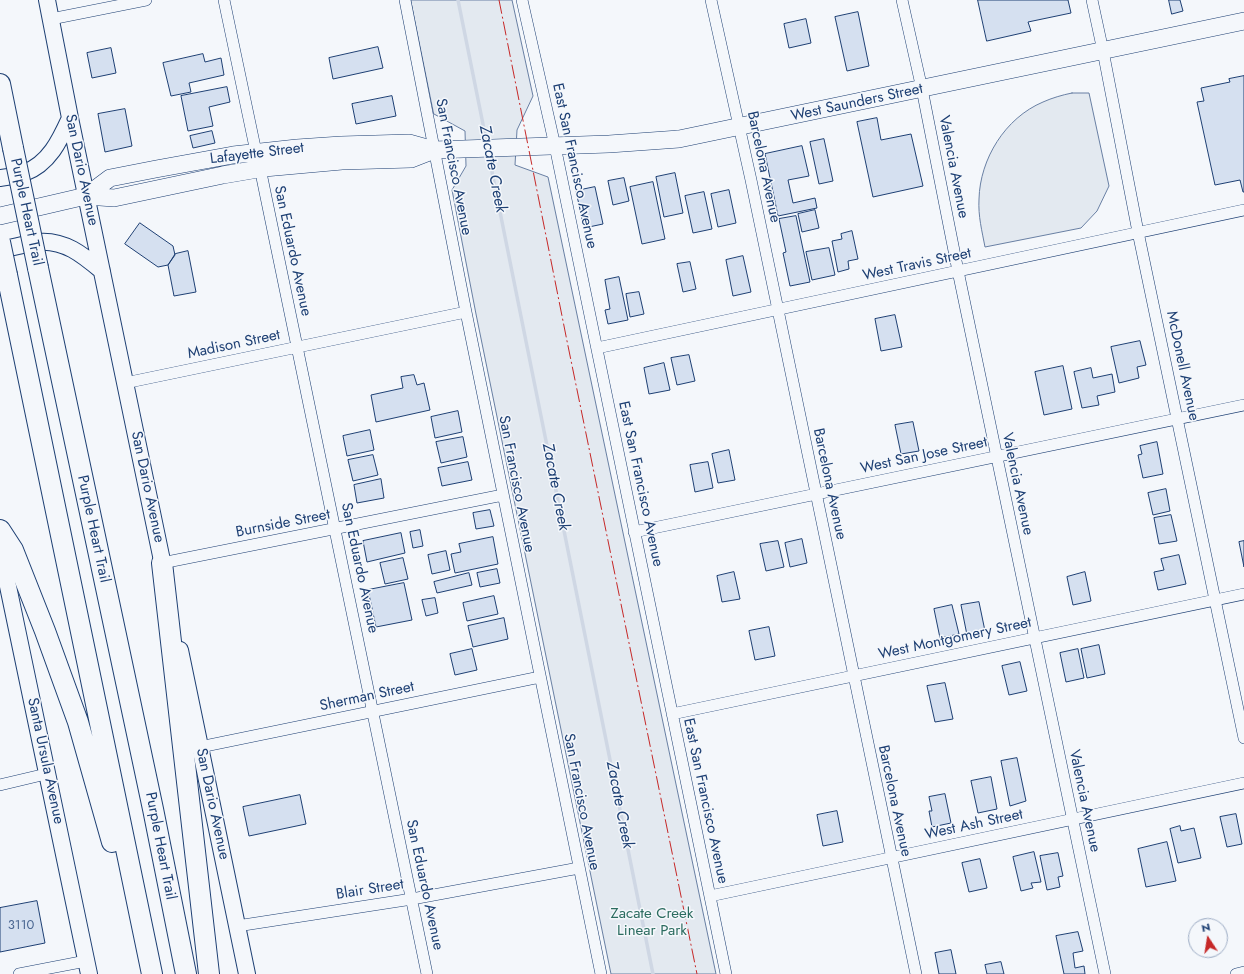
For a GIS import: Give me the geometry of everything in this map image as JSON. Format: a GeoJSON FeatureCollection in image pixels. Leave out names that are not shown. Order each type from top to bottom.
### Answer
{"type":"FeatureCollection","features":[{"type":"Feature","properties":{"kind":"highway","name":"Purple Heart Trail"},"geometry":{"type":"LineString","coordinates":[[0,84],[186,974]]}},
{"type":"Feature","properties":{"kind":"highway"},"geometry":{"type":"LineString","coordinates":[[0,242],[151,974]]}},
{"type":"Feature","properties":{"kind":"highway"},"geometry":{"type":"LineString","coordinates":[[0,530],[13,550],[45,631],[78,722],[151,974]]}},
{"type":"Feature","properties":{"kind":"highway"},"geometry":{"type":"LineString","coordinates":[[162,563],[209,974]]}},
{"type":"Feature","properties":{"kind":"main road","name":"San Dario Avenue"},"geometry":{"type":"LineString","coordinates":[[47,0],[86,196],[247,974]]}},
{"type":"Feature","properties":{"kind":"main road","name":"West Saunders Street"},"geometry":{"type":"LineString","coordinates":[[466,149],[651,142],[679,139],[739,128],[1244,21]]}},
{"type":"Feature","properties":{"kind":"main road"},"geometry":{"type":"LineString","coordinates":[[0,178],[25,173],[45,161],[62,135],[70,118]]}},
{"type":"Feature","properties":{"kind":"main road","name":"Lafayette Street"},"geometry":{"type":"LineString","coordinates":[[0,216],[86,196],[114,198],[258,160],[342,161],[411,159],[434,150],[466,149]]}},
{"type":"Feature","properties":{"kind":"main road"},"geometry":{"type":"LineString","coordinates":[[0,250],[37,242],[62,244],[86,257],[102,271]]}},
{"type":"Feature","properties":{"kind":"main road","name":"Santa Ursula Avenue"},"geometry":{"type":"LineString","coordinates":[[0,548],[5,596],[88,967]]}},
{"type":"Feature","properties":{"kind":"street"},"geometry":{"type":"LineString","coordinates":[[51,19],[146,0]]}},
{"type":"Feature","properties":{"kind":"street","name":"San Eduardo Avenue"},"geometry":{"type":"LineString","coordinates":[[224,0],[427,974]]}},
{"type":"Feature","properties":{"kind":"street","name":"San Francisco Avenue"},"geometry":{"type":"LineString","coordinates":[[405,0],[466,312],[601,974]]}},
{"type":"Feature","properties":{"kind":"street","name":"East San Francisco Avenue"},"geometry":{"type":"LineString","coordinates":[[522,0],[555,146],[726,974]]}},
{"type":"Feature","properties":{"kind":"street","name":"Barcelona Avenue"},"geometry":{"type":"LineString","coordinates":[[711,0],[752,187],[916,974]]}},
{"type":"Feature","properties":{"kind":"street","name":"Valencia Avenue"},"geometry":{"type":"LineString","coordinates":[[902,0],[922,89],[996,456],[1105,974]]}},
{"type":"Feature","properties":{"kind":"street","name":"McDonell Avenue"},"geometry":{"type":"LineString","coordinates":[[1092,0],[1138,232],[1244,738]]}},
{"type":"Feature","properties":{"kind":"street","name":"West Travis Street"},"geometry":{"type":"LineString","coordinates":[[596,348],[1244,210]]}},
{"type":"Feature","properties":{"kind":"street","name":"Madison Street"},"geometry":{"type":"LineString","coordinates":[[125,383],[466,312]]}},
{"type":"Feature","properties":{"kind":"street","name":"West San Jose Street"},"geometry":{"type":"LineString","coordinates":[[634,532],[1244,404]]}},
{"type":"Feature","properties":{"kind":"street","name":"Burnside Street"},"geometry":{"type":"LineString","coordinates":[[162,563],[503,495]]}},
{"type":"Feature","properties":{"kind":"street","name":"West Montgomery Street"},"geometry":{"type":"LineString","coordinates":[[672,714],[1244,594]]}},
{"type":"Feature","properties":{"kind":"street","name":"Sherman Street"},"geometry":{"type":"LineString","coordinates":[[200,747],[540,677]]}},
{"type":"Feature","properties":{"kind":"street"},"geometry":{"type":"LineString","coordinates":[[0,785],[46,774]]}},
{"type":"Feature","properties":{"kind":"street","name":"West Ash Street"},"geometry":{"type":"LineString","coordinates":[[710,896],[1244,783]]}},
{"type":"Feature","properties":{"kind":"street","name":"Blair Street"},"geometry":{"type":"LineString","coordinates":[[237,926],[412,899],[579,868]]}},
{"type":"Feature","properties":{"kind":"street"},"geometry":{"type":"LineString","coordinates":[[19,974],[88,967]]}},
{"type":"Feature","properties":{"kind":"street"},"geometry":{"type":"LineString","coordinates":[[1236,974],[1244,972]]}},
{"type":"Feature","properties":{"kind":"green space","name":"Zacate Creek Linear Park"},"geometry":{"type":"Polygon","coordinates":[[[411,0],[512,0],[533,96],[517,130],[515,165],[548,177],[716,974],[611,974],[452,190],[466,166],[465,131],[434,114],[411,0]]]}},
{"type":"Feature","properties":{"kind":"green space"},"geometry":{"type":"Polygon","coordinates":[[[1072,93],[1089,93],[1109,186],[1097,211],[1081,228],[985,247],[979,211],[980,184],[984,169],[997,142],[1006,129],[1029,109],[1050,99],[1072,93]]]}},
{"type":"Feature","properties":{"kind":"building"},"geometry":{"type":"Polygon","coordinates":[[[978,0],[1068,0],[1071,13],[1028,22],[1031,31],[987,41],[978,0]]]}},
{"type":"Feature","properties":{"kind":"building"},"geometry":{"type":"Polygon","coordinates":[[[1169,0],[1180,0],[1183,11],[1172,14],[1169,0]]]}},
{"type":"Feature","properties":{"kind":"building"},"geometry":{"type":"Polygon","coordinates":[[[858,12],[869,66],[847,71],[835,17],[858,12]]]}},
{"type":"Feature","properties":{"kind":"building"},"geometry":{"type":"Polygon","coordinates":[[[806,19],[811,43],[789,48],[784,24],[806,19]]]}},
{"type":"Feature","properties":{"kind":"building"},"geometry":{"type":"Polygon","coordinates":[[[378,47],[383,68],[333,79],[329,58],[378,47]]]}},
{"type":"Feature","properties":{"kind":"building"},"geometry":{"type":"Polygon","coordinates":[[[111,48],[116,73],[92,78],[87,53],[111,48]]]}},
{"type":"Feature","properties":{"kind":"building"},"geometry":{"type":"Polygon","coordinates":[[[203,54],[205,62],[221,58],[224,75],[189,83],[191,92],[171,96],[163,63],[203,54]]]}},
{"type":"Feature","properties":{"kind":"building"},"geometry":{"type":"Polygon","coordinates":[[[1244,76],[1243,192],[1240,180],[1215,185],[1197,102],[1204,101],[1201,88],[1230,82],[1229,79],[1244,76]]]}},
{"type":"Feature","properties":{"kind":"building"},"geometry":{"type":"Polygon","coordinates":[[[227,87],[230,102],[209,107],[213,126],[188,131],[181,96],[227,87]]]}},
{"type":"Feature","properties":{"kind":"building"},"geometry":{"type":"Polygon","coordinates":[[[392,96],[396,116],[356,124],[352,104],[392,96]]]}},
{"type":"Feature","properties":{"kind":"building"},"geometry":{"type":"Polygon","coordinates":[[[125,109],[132,146],[105,152],[98,114],[125,109]]]}},
{"type":"Feature","properties":{"kind":"building"},"geometry":{"type":"Polygon","coordinates":[[[877,118],[881,140],[911,134],[923,186],[873,197],[857,122],[877,118]]]}},
{"type":"Feature","properties":{"kind":"building"},"geometry":{"type":"Polygon","coordinates":[[[212,131],[215,143],[193,148],[190,136],[212,131]]]}},
{"type":"Feature","properties":{"kind":"building"},"geometry":{"type":"Polygon","coordinates":[[[824,139],[833,181],[819,184],[810,142],[824,139]]]}},
{"type":"Feature","properties":{"kind":"building"},"geometry":{"type":"Polygon","coordinates":[[[802,146],[809,176],[788,180],[793,203],[815,198],[817,208],[778,216],[765,154],[802,146]]]}},
{"type":"Feature","properties":{"kind":"building"},"geometry":{"type":"Polygon","coordinates":[[[675,173],[683,213],[664,217],[656,177],[675,173]]]}},
{"type":"Feature","properties":{"kind":"building"},"geometry":{"type":"Polygon","coordinates":[[[624,178],[629,201],[613,205],[608,181],[624,178]]]}},
{"type":"Feature","properties":{"kind":"building"},"geometry":{"type":"Polygon","coordinates":[[[653,182],[665,239],[642,244],[630,187],[653,182]]]}},
{"type":"Feature","properties":{"kind":"building"},"geometry":{"type":"Polygon","coordinates":[[[595,187],[603,224],[584,228],[576,191],[595,187]]]}},
{"type":"Feature","properties":{"kind":"building"},"geometry":{"type":"Polygon","coordinates":[[[729,190],[736,223],[718,227],[711,194],[729,190]]]}},
{"type":"Feature","properties":{"kind":"building"},"geometry":{"type":"Polygon","coordinates":[[[704,192],[712,229],[693,233],[685,196],[704,192]]]}},
{"type":"Feature","properties":{"kind":"building"},"geometry":{"type":"Polygon","coordinates":[[[815,210],[819,228],[802,232],[798,214],[815,210]]]}},
{"type":"Feature","properties":{"kind":"building"},"geometry":{"type":"Polygon","coordinates":[[[796,216],[810,282],[790,286],[783,253],[786,252],[779,219],[796,216]]]}},
{"type":"Feature","properties":{"kind":"building"},"geometry":{"type":"Polygon","coordinates":[[[140,223],[173,246],[175,255],[168,265],[158,267],[125,244],[140,223]]]}},
{"type":"Feature","properties":{"kind":"building"},"geometry":{"type":"Polygon","coordinates":[[[852,231],[858,259],[848,261],[849,269],[838,272],[832,241],[842,239],[841,234],[852,231]]]}},
{"type":"Feature","properties":{"kind":"building"},"geometry":{"type":"Polygon","coordinates":[[[829,248],[835,275],[812,280],[806,252],[829,248]]]}},
{"type":"Feature","properties":{"kind":"building"},"geometry":{"type":"Polygon","coordinates":[[[188,251],[196,292],[174,296],[168,265],[175,254],[188,251]]]}},
{"type":"Feature","properties":{"kind":"building"},"geometry":{"type":"Polygon","coordinates":[[[743,256],[751,292],[733,296],[726,260],[743,256]]]}},
{"type":"Feature","properties":{"kind":"building"},"geometry":{"type":"Polygon","coordinates":[[[690,262],[696,289],[683,292],[677,264],[690,262]]]}},
{"type":"Feature","properties":{"kind":"building"},"geometry":{"type":"Polygon","coordinates":[[[619,277],[628,320],[608,324],[605,310],[610,309],[605,280],[619,277]]]}},
{"type":"Feature","properties":{"kind":"building"},"geometry":{"type":"Polygon","coordinates":[[[639,292],[644,314],[630,317],[626,294],[639,292]]]}},
{"type":"Feature","properties":{"kind":"building"},"geometry":{"type":"Polygon","coordinates":[[[895,315],[902,347],[881,351],[875,319],[895,315]]]}},
{"type":"Feature","properties":{"kind":"building"},"geometry":{"type":"Polygon","coordinates":[[[1140,341],[1146,365],[1137,367],[1139,378],[1119,383],[1111,347],[1140,341]]]}},
{"type":"Feature","properties":{"kind":"building"},"geometry":{"type":"Polygon","coordinates":[[[689,355],[695,381],[677,385],[671,358],[689,355]]]}},
{"type":"Feature","properties":{"kind":"building"},"geometry":{"type":"Polygon","coordinates":[[[664,363],[670,390],[649,394],[644,368],[664,363]]]}},
{"type":"Feature","properties":{"kind":"building"},"geometry":{"type":"Polygon","coordinates":[[[1063,366],[1072,409],[1044,415],[1035,372],[1063,366]]]}},
{"type":"Feature","properties":{"kind":"building"},"geometry":{"type":"Polygon","coordinates":[[[1091,368],[1093,378],[1112,374],[1115,392],[1097,396],[1099,405],[1082,408],[1074,372],[1091,368]]]}},
{"type":"Feature","properties":{"kind":"building"},"geometry":{"type":"Polygon","coordinates":[[[414,375],[417,385],[424,383],[430,410],[376,422],[371,395],[403,388],[401,377],[414,375]]]}},
{"type":"Feature","properties":{"kind":"building"},"geometry":{"type":"Polygon","coordinates":[[[458,411],[462,432],[435,438],[431,417],[458,411]]]}},
{"type":"Feature","properties":{"kind":"building"},"geometry":{"type":"Polygon","coordinates":[[[913,422],[919,451],[901,454],[895,425],[913,422]]]}},
{"type":"Feature","properties":{"kind":"building"},"geometry":{"type":"Polygon","coordinates":[[[370,430],[374,450],[347,456],[343,436],[370,430]]]}},
{"type":"Feature","properties":{"kind":"building"},"geometry":{"type":"Polygon","coordinates":[[[463,437],[467,457],[441,463],[436,442],[463,437]]]}},
{"type":"Feature","properties":{"kind":"building"},"geometry":{"type":"Polygon","coordinates":[[[1157,442],[1163,474],[1143,478],[1138,455],[1142,454],[1140,446],[1157,442]]]}},
{"type":"Feature","properties":{"kind":"building"},"geometry":{"type":"Polygon","coordinates":[[[729,450],[735,480],[718,483],[712,454],[729,450]]]}},
{"type":"Feature","properties":{"kind":"building"},"geometry":{"type":"Polygon","coordinates":[[[373,455],[378,475],[353,481],[348,460],[373,455]]]}},
{"type":"Feature","properties":{"kind":"building"},"geometry":{"type":"Polygon","coordinates":[[[468,462],[472,480],[442,486],[438,468],[468,462]]]}},
{"type":"Feature","properties":{"kind":"building"},"geometry":{"type":"Polygon","coordinates":[[[708,462],[713,488],[695,492],[690,465],[708,462]]]}},
{"type":"Feature","properties":{"kind":"building"},"geometry":{"type":"Polygon","coordinates":[[[381,479],[384,498],[357,503],[354,485],[381,479]]]}},
{"type":"Feature","properties":{"kind":"building"},"geometry":{"type":"Polygon","coordinates":[[[1166,489],[1170,511],[1153,515],[1148,493],[1166,489]]]}},
{"type":"Feature","properties":{"kind":"building"},"geometry":{"type":"Polygon","coordinates":[[[490,510],[494,526],[476,529],[473,513],[490,510]]]}},
{"type":"Feature","properties":{"kind":"building"},"geometry":{"type":"Polygon","coordinates":[[[1171,515],[1177,541],[1159,544],[1154,518],[1171,515]]]}},
{"type":"Feature","properties":{"kind":"building"},"geometry":{"type":"Polygon","coordinates":[[[420,530],[423,546],[413,548],[410,532],[420,530]]]}},
{"type":"Feature","properties":{"kind":"building"},"geometry":{"type":"Polygon","coordinates":[[[401,533],[405,553],[367,562],[363,541],[401,533]]]}},
{"type":"Feature","properties":{"kind":"building"},"geometry":{"type":"Polygon","coordinates":[[[493,537],[498,564],[455,573],[451,554],[461,552],[459,544],[493,537]]]}},
{"type":"Feature","properties":{"kind":"building"},"geometry":{"type":"Polygon","coordinates":[[[802,539],[807,563],[790,567],[785,543],[802,539]]]}},
{"type":"Feature","properties":{"kind":"building"},"geometry":{"type":"Polygon","coordinates":[[[778,541],[784,567],[766,571],[760,544],[778,541]]]}},
{"type":"Feature","properties":{"kind":"building"},"geometry":{"type":"Polygon","coordinates":[[[1244,541],[1244,567],[1239,542],[1244,541]]]}},
{"type":"Feature","properties":{"kind":"building"},"geometry":{"type":"Polygon","coordinates":[[[446,551],[450,570],[432,574],[428,555],[446,551]]]}},
{"type":"Feature","properties":{"kind":"building"},"geometry":{"type":"Polygon","coordinates":[[[1179,555],[1186,584],[1158,590],[1154,572],[1164,570],[1161,559],[1179,555]]]}},
{"type":"Feature","properties":{"kind":"building"},"geometry":{"type":"Polygon","coordinates":[[[403,558],[408,579],[385,584],[380,563],[403,558]]]}},
{"type":"Feature","properties":{"kind":"building"},"geometry":{"type":"Polygon","coordinates":[[[497,569],[500,583],[480,587],[477,573],[497,569]]]}},
{"type":"Feature","properties":{"kind":"building"},"geometry":{"type":"Polygon","coordinates":[[[734,572],[740,599],[722,602],[717,576],[734,572]]]}},
{"type":"Feature","properties":{"kind":"building"},"geometry":{"type":"Polygon","coordinates":[[[1085,572],[1091,601],[1073,605],[1067,577],[1085,572]]]}},
{"type":"Feature","properties":{"kind":"building"},"geometry":{"type":"Polygon","coordinates":[[[469,573],[472,585],[437,593],[434,582],[469,573]]]}},
{"type":"Feature","properties":{"kind":"building"},"geometry":{"type":"Polygon","coordinates":[[[404,583],[412,620],[376,627],[368,590],[404,583]]]}},
{"type":"Feature","properties":{"kind":"building"},"geometry":{"type":"Polygon","coordinates":[[[494,596],[498,614],[467,621],[463,603],[494,596]]]}},
{"type":"Feature","properties":{"kind":"building"},"geometry":{"type":"Polygon","coordinates":[[[435,598],[438,613],[426,616],[422,600],[435,598]]]}},
{"type":"Feature","properties":{"kind":"building"},"geometry":{"type":"Polygon","coordinates":[[[979,602],[985,631],[967,635],[961,605],[979,602]]]}},
{"type":"Feature","properties":{"kind":"building"},"geometry":{"type":"Polygon","coordinates":[[[952,605],[959,634],[940,638],[934,609],[952,605]]]}},
{"type":"Feature","properties":{"kind":"building"},"geometry":{"type":"Polygon","coordinates":[[[504,618],[508,639],[473,647],[468,626],[504,618]]]}},
{"type":"Feature","properties":{"kind":"building"},"geometry":{"type":"Polygon","coordinates":[[[769,627],[775,656],[755,660],[749,631],[769,627]]]}},
{"type":"Feature","properties":{"kind":"building"},"geometry":{"type":"Polygon","coordinates":[[[1099,645],[1105,674],[1087,678],[1081,649],[1099,645]]]}},
{"type":"Feature","properties":{"kind":"building"},"geometry":{"type":"Polygon","coordinates":[[[472,649],[477,670],[455,675],[450,654],[472,649]]]}},
{"type":"Feature","properties":{"kind":"building"},"geometry":{"type":"Polygon","coordinates":[[[1078,649],[1084,678],[1066,682],[1060,653],[1078,649]]]}},
{"type":"Feature","properties":{"kind":"building"},"geometry":{"type":"Polygon","coordinates":[[[1020,662],[1027,691],[1009,695],[1002,666],[1020,662]]]}},
{"type":"Feature","properties":{"kind":"building"},"geometry":{"type":"Polygon","coordinates":[[[945,683],[953,719],[935,722],[927,686],[945,683]]]}},
{"type":"Feature","properties":{"kind":"building"},"geometry":{"type":"Polygon","coordinates":[[[1017,758],[1026,801],[1010,806],[1001,761],[1017,758]]]}},
{"type":"Feature","properties":{"kind":"building"},"geometry":{"type":"Polygon","coordinates":[[[991,777],[997,809],[978,813],[971,781],[991,777]]]}},
{"type":"Feature","properties":{"kind":"building"},"geometry":{"type":"Polygon","coordinates":[[[945,794],[951,823],[932,827],[929,811],[932,811],[929,797],[945,794]]]}},
{"type":"Feature","properties":{"kind":"building"},"geometry":{"type":"Polygon","coordinates":[[[300,795],[306,824],[249,836],[243,807],[300,795]]]}},
{"type":"Feature","properties":{"kind":"building"},"geometry":{"type":"Polygon","coordinates":[[[837,811],[843,842],[823,846],[817,815],[837,811]]]}},
{"type":"Feature","properties":{"kind":"building"},"geometry":{"type":"Polygon","coordinates":[[[1236,814],[1242,844],[1227,847],[1220,817],[1236,814]]]}},
{"type":"Feature","properties":{"kind":"building"},"geometry":{"type":"Polygon","coordinates":[[[1180,826],[1181,831],[1194,828],[1201,858],[1178,863],[1170,829],[1180,826]]]}},
{"type":"Feature","properties":{"kind":"building"},"geometry":{"type":"Polygon","coordinates":[[[1167,842],[1176,881],[1146,887],[1138,849],[1167,842]]]}},
{"type":"Feature","properties":{"kind":"building"},"geometry":{"type":"Polygon","coordinates":[[[1034,852],[1041,882],[1031,883],[1033,888],[1021,891],[1013,857],[1034,852]]]}},
{"type":"Feature","properties":{"kind":"building"},"geometry":{"type":"Polygon","coordinates":[[[1058,853],[1063,876],[1058,877],[1060,887],[1047,890],[1040,856],[1058,853]]]}},
{"type":"Feature","properties":{"kind":"building"},"geometry":{"type":"Polygon","coordinates":[[[980,859],[987,888],[969,892],[962,863],[980,859]]]}},
{"type":"Feature","properties":{"kind":"building"},"geometry":{"type":"Polygon","coordinates":[[[37,901],[45,943],[0,952],[0,908],[37,901]]]}},
{"type":"Feature","properties":{"kind":"building"},"geometry":{"type":"Polygon","coordinates":[[[1078,932],[1083,951],[1073,953],[1075,968],[1084,966],[1085,974],[1064,974],[1056,936],[1078,932]]]}},
{"type":"Feature","properties":{"kind":"building"},"geometry":{"type":"Polygon","coordinates":[[[951,950],[956,974],[939,974],[935,953],[951,950]]]}},
{"type":"Feature","properties":{"kind":"building"},"geometry":{"type":"Polygon","coordinates":[[[1001,962],[1004,974],[987,974],[985,965],[1001,962]]]}},
{"type":"Feature","properties":{"kind":"waterway","name":"Zacate Creek"},"geometry":{"type":"LineString","coordinates":[[458,0],[487,144]]}},
{"type":"Feature","properties":{"kind":"waterway","name":"Zacate Creek"},"geometry":{"type":"LineString","coordinates":[[488,152],[653,974]]}},
{"type":"Feature","properties":{"kind":"power"},"geometry":{"type":"LineString","coordinates":[[499,0],[567,341],[697,974]]}}]}
